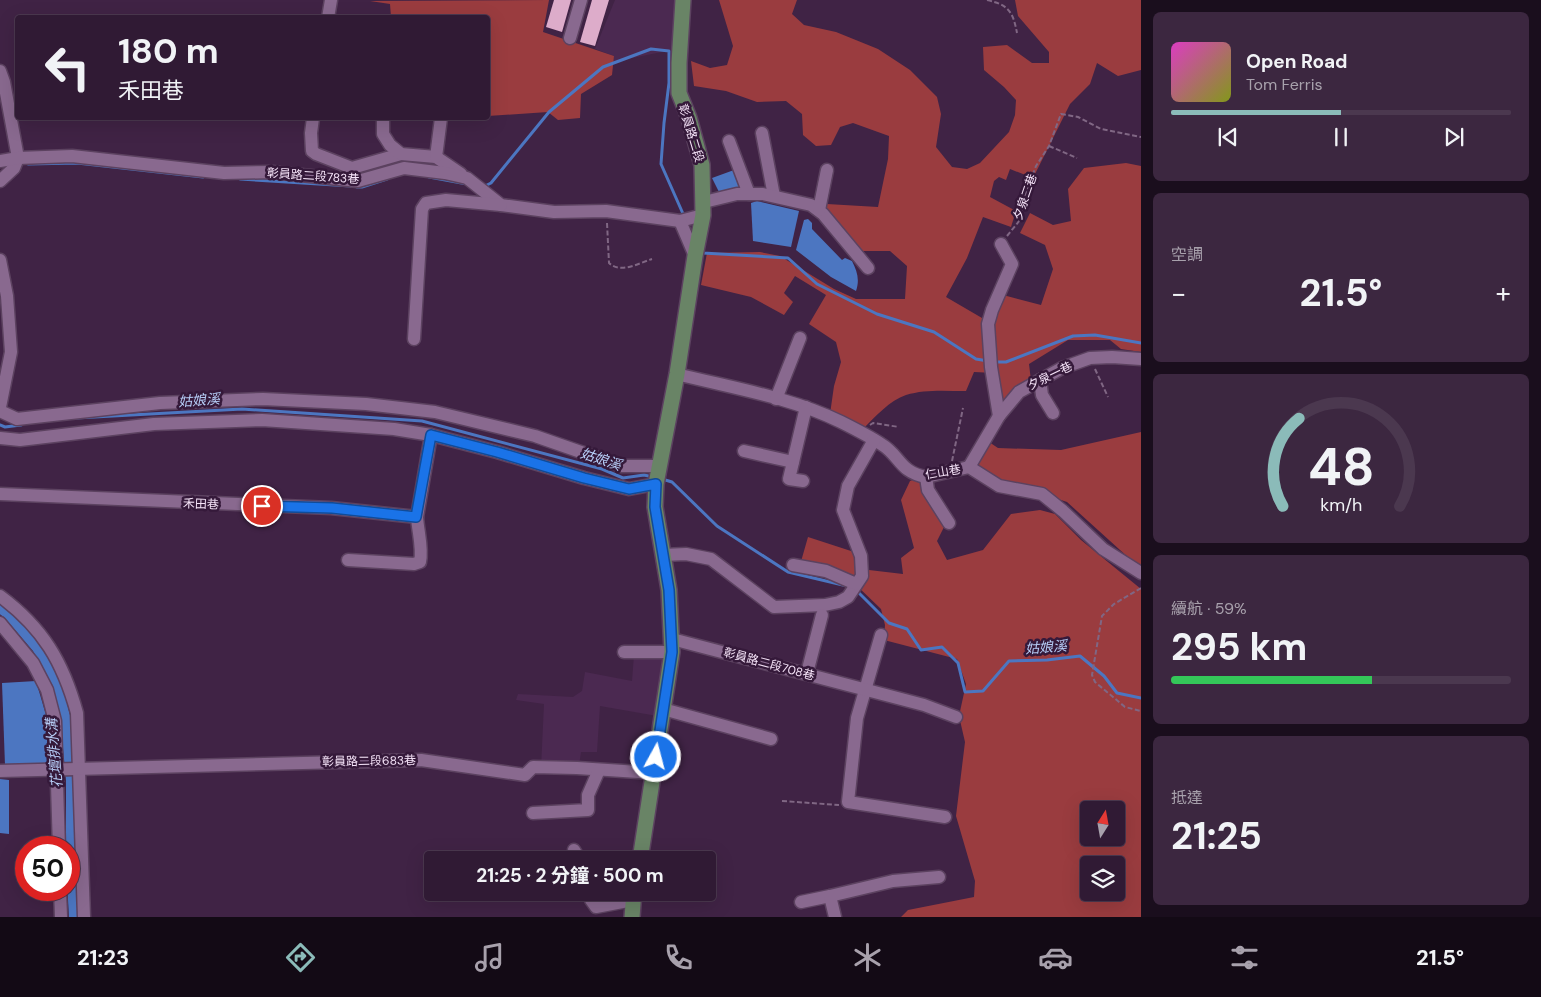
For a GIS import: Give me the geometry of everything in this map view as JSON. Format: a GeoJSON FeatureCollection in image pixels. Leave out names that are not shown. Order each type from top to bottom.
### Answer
{"type":"FeatureCollection","features":[{"type":"Feature","properties":{"kind":"main road","name":"彰員路二段"},"geometry":{"type":"LineString","coordinates":[[656,484],[677,374],[704,209],[702,165],[679,93],[679,63],[684,0]]}},
{"type":"Feature","properties":{"kind":"main road"},"geometry":{"type":"LineString","coordinates":[[641,851],[672,645],[669,590],[655,507],[656,484]]}},
{"type":"Feature","properties":{"kind":"main road"},"geometry":{"type":"LineString","coordinates":[[632,917],[634,901]]}},
{"type":"Feature","properties":{"kind":"street"},"geometry":{"type":"LineString","coordinates":[[328,15],[331,0]]}},
{"type":"Feature","properties":{"kind":"street"},"geometry":{"type":"LineString","coordinates":[[570,38],[581,0]]}},
{"type":"Feature","properties":{"kind":"street"},"geometry":{"type":"LineString","coordinates":[[0,71],[4,82],[18,158],[14,168],[0,181]]}},
{"type":"Feature","properties":{"kind":"street"},"geometry":{"type":"LineString","coordinates":[[313,120],[312,151],[352,168],[401,154],[436,157],[467,178]]}},
{"type":"Feature","properties":{"kind":"street"},"geometry":{"type":"LineString","coordinates":[[383,120],[383,134],[390,145],[401,154]]}},
{"type":"Feature","properties":{"kind":"street"},"geometry":{"type":"LineString","coordinates":[[436,157],[441,120]]}},
{"type":"Feature","properties":{"kind":"street"},"geometry":{"type":"LineString","coordinates":[[762,133],[774,196]]}},
{"type":"Feature","properties":{"kind":"street"},"geometry":{"type":"LineString","coordinates":[[729,141],[749,194]]}},
{"type":"Feature","properties":{"kind":"street","name":"彰員路二段783巷"},"geometry":{"type":"LineString","coordinates":[[0,161],[18,158],[72,156],[224,173],[272,172],[358,181],[404,168],[467,178],[500,205]]}},
{"type":"Feature","properties":{"kind":"street"},"geometry":{"type":"LineString","coordinates":[[819,210],[827,170]]}},
{"type":"Feature","properties":{"kind":"street"},"geometry":{"type":"LineString","coordinates":[[414,339],[422,209],[426,203],[446,200],[554,212],[606,211],[680,221],[737,194],[764,194],[812,205],[819,210],[868,268]]}},
{"type":"Feature","properties":{"kind":"street"},"geometry":{"type":"LineString","coordinates":[[680,221],[697,246]]}},
{"type":"Feature","properties":{"kind":"street"},"geometry":{"type":"LineString","coordinates":[[999,416],[990,360],[988,324],[1012,264],[1000,244]]}},
{"type":"Feature","properties":{"kind":"street"},"geometry":{"type":"LineString","coordinates":[[0,260],[7,296],[11,352],[0,407]]}},
{"type":"Feature","properties":{"kind":"street"},"geometry":{"type":"LineString","coordinates":[[776,399],[800,338]]}},
{"type":"Feature","properties":{"kind":"street","name":"夕泉一巷"},"geometry":{"type":"LineString","coordinates":[[969,468],[999,416],[1019,392],[1062,368],[1090,358],[1141,359]]}},
{"type":"Feature","properties":{"kind":"street","name":"仁山巷"},"geometry":{"type":"LineString","coordinates":[[677,374],[806,407],[882,444],[906,470],[926,477],[969,468],[1000,486],[1042,494],[1103,549],[1141,573]]}},
{"type":"Feature","properties":{"kind":"street"},"geometry":{"type":"LineString","coordinates":[[1040,380],[1042,395],[1053,413]]}},
{"type":"Feature","properties":{"kind":"street"},"geometry":{"type":"LineString","coordinates":[[262,420],[263,399]]}},
{"type":"Feature","properties":{"kind":"street"},"geometry":{"type":"LineString","coordinates":[[0,411],[17,419],[160,404],[263,399],[366,404],[435,412],[535,436],[621,466],[658,466]]}},
{"type":"Feature","properties":{"kind":"street"},"geometry":{"type":"LineString","coordinates":[[803,481],[789,479],[806,407]]}},
{"type":"Feature","properties":{"kind":"street"},"geometry":{"type":"LineString","coordinates":[[0,438],[20,440],[154,424],[262,420],[394,429],[431,435],[629,489],[656,484]]}},
{"type":"Feature","properties":{"kind":"street"},"geometry":{"type":"LineString","coordinates":[[348,560],[414,564],[420,562],[422,553],[418,539],[416,517],[431,435]]}},
{"type":"Feature","properties":{"kind":"street"},"geometry":{"type":"LineString","coordinates":[[663,555],[686,554],[711,559],[774,607],[824,610],[839,602],[848,597],[862,576],[861,556],[843,510],[848,486],[874,440]]}},
{"type":"Feature","properties":{"kind":"street"},"geometry":{"type":"LineString","coordinates":[[744,451],[793,462]]}},
{"type":"Feature","properties":{"kind":"street"},"geometry":{"type":"LineString","coordinates":[[926,477],[928,490],[949,523]]}},
{"type":"Feature","properties":{"kind":"street","name":"禾田巷"},"geometry":{"type":"LineString","coordinates":[[0,494],[332,508],[416,517]]}},
{"type":"Feature","properties":{"kind":"street"},"geometry":{"type":"LineString","coordinates":[[793,565],[826,571],[856,584]]}},
{"type":"Feature","properties":{"kind":"street"},"geometry":{"type":"LineString","coordinates":[[0,596],[34,626],[50,646],[69,685],[77,713],[84,917]]}},
{"type":"Feature","properties":{"kind":"street"},"geometry":{"type":"LineString","coordinates":[[807,674],[824,610]]}},
{"type":"Feature","properties":{"kind":"street"},"geometry":{"type":"LineString","coordinates":[[0,623],[33,663],[47,690],[54,721],[59,836]]}},
{"type":"Feature","properties":{"kind":"street"},"geometry":{"type":"LineString","coordinates":[[882,635],[857,718],[848,802],[945,817]]}},
{"type":"Feature","properties":{"kind":"street","name":"彰員路二段708巷"},"geometry":{"type":"LineString","coordinates":[[624,652],[672,645],[807,674],[924,705],[956,717]]}},
{"type":"Feature","properties":{"kind":"street"},"geometry":{"type":"LineString","coordinates":[[663,709],[771,739]]}},
{"type":"Feature","properties":{"kind":"street","name":"彰員路二段683巷"},"geometry":{"type":"LineString","coordinates":[[79,770],[421,760],[525,775],[532,767],[654,773]]}},
{"type":"Feature","properties":{"kind":"street"},"geometry":{"type":"LineString","coordinates":[[0,771],[79,770]]}},
{"type":"Feature","properties":{"kind":"street"},"geometry":{"type":"LineString","coordinates":[[533,813],[588,810],[588,795],[599,770]]}},
{"type":"Feature","properties":{"kind":"street"},"geometry":{"type":"LineString","coordinates":[[801,902],[893,881],[939,877]]}},
{"type":"Feature","properties":{"kind":"street"},"geometry":{"type":"LineString","coordinates":[[830,896],[835,917]]}},
{"type":"Feature","properties":{"kind":"street"},"geometry":{"type":"LineString","coordinates":[[61,901],[62,917]]}},
{"type":"Feature","properties":{"kind":"street"},"geometry":{"type":"LineString","coordinates":[[592,901],[596,907],[617,901]]}},
{"type":"Feature","properties":{"kind":"path"},"geometry":{"type":"LineString","coordinates":[[987,0],[1001,3],[1010,11],[1018,33]]}},
{"type":"Feature","properties":{"kind":"path","name":"夕泉二巷"},"geometry":{"type":"LineString","coordinates":[[1000,244],[1020,220],[1026,194],[1036,166],[1049,146],[1061,114],[1078,117],[1101,129],[1141,136]]}},
{"type":"Feature","properties":{"kind":"path"},"geometry":{"type":"LineString","coordinates":[[1049,146],[1077,158]]}},
{"type":"Feature","properties":{"kind":"path"},"geometry":{"type":"LineString","coordinates":[[606,211],[609,263],[613,266],[627,268],[652,259]]}},
{"type":"Feature","properties":{"kind":"path"},"geometry":{"type":"LineString","coordinates":[[1090,358],[1108,397]]}},
{"type":"Feature","properties":{"kind":"path"},"geometry":{"type":"LineString","coordinates":[[950,473],[963,408]]}},
{"type":"Feature","properties":{"kind":"path"},"geometry":{"type":"LineString","coordinates":[[860,432],[873,423],[899,427]]}},
{"type":"Feature","properties":{"kind":"path"},"geometry":{"type":"LineString","coordinates":[[1141,588],[1114,604],[1102,616],[1092,676],[1095,682],[1125,708],[1141,711]]}},
{"type":"Feature","properties":{"kind":"path"},"geometry":{"type":"LineString","coordinates":[[782,801],[838,805],[848,802]]}},
{"type":"Feature","properties":{"kind":"shaded area"},"geometry":{"type":"Polygon","coordinates":[[[549,0],[543,32],[614,56],[612,75],[581,94],[580,118],[558,120],[548,112],[490,116],[490,15],[391,15],[390,4],[370,1],[549,0]]]}},
{"type":"Feature","properties":{"kind":"shaded area"},"geometry":{"type":"Polygon","coordinates":[[[615,0],[681,0],[681,48],[613,62],[614,56],[595,49],[615,0]]]}},
{"type":"Feature","properties":{"kind":"shaded area"},"geometry":{"type":"Polygon","coordinates":[[[719,0],[797,0],[792,14],[804,25],[836,32],[878,49],[910,70],[937,97],[941,114],[936,147],[952,167],[967,169],[980,163],[1009,132],[1015,115],[1016,100],[984,70],[983,47],[1007,45],[1032,63],[1049,63],[1049,52],[1018,16],[1015,0],[1141,0],[1141,70],[1118,76],[1097,63],[1090,84],[1070,104],[1033,178],[1010,169],[1006,180],[999,177],[994,181],[990,197],[1016,211],[1011,227],[983,217],[967,258],[946,297],[994,325],[1003,295],[1041,305],[1053,269],[1045,245],[1020,233],[1030,213],[1053,225],[1071,221],[1068,189],[1084,168],[1126,163],[1141,166],[1141,352],[1121,349],[1110,340],[1068,340],[1029,364],[1032,389],[998,403],[995,373],[974,372],[966,391],[928,391],[900,397],[878,414],[863,429],[830,414],[834,386],[841,362],[836,342],[809,324],[826,295],[795,276],[784,293],[793,302],[784,315],[751,297],[701,285],[707,253],[760,252],[780,256],[834,289],[856,299],[905,299],[907,266],[890,251],[859,251],[825,218],[827,204],[878,207],[888,159],[889,136],[853,123],[840,127],[831,145],[816,146],[803,135],[802,114],[786,101],[757,102],[726,91],[694,86],[691,61],[710,68],[727,65],[733,46],[719,0]]]}},
{"type":"Feature","properties":{"kind":"shaded area"},"geometry":{"type":"Polygon","coordinates":[[[1141,432],[1141,569],[1067,502],[982,474],[970,457],[980,436],[998,448],[1061,450],[1141,432]]]}},
{"type":"Feature","properties":{"kind":"shaded area"},"geometry":{"type":"Polygon","coordinates":[[[920,477],[945,525],[937,541],[947,560],[983,550],[1011,514],[1040,510],[1055,514],[1081,540],[1141,589],[1141,917],[901,917],[908,910],[974,897],[975,881],[956,816],[965,742],[959,716],[966,684],[957,659],[884,640],[885,625],[881,609],[854,583],[800,565],[808,537],[851,551],[869,570],[903,574],[901,558],[914,548],[901,500],[910,481],[920,477]]]}},
{"type":"Feature","properties":{"kind":"shaded area"},"geometry":{"type":"Polygon","coordinates":[[[634,655],[671,659],[663,717],[600,706],[597,752],[581,752],[578,773],[541,768],[544,704],[516,700],[518,694],[573,697],[582,691],[585,672],[632,681],[634,655]]]}},
{"type":"Feature","properties":{"kind":"water"},"geometry":{"type":"Polygon","coordinates":[[[734,170],[742,188],[720,194],[712,178],[734,170]]]}},
{"type":"Feature","properties":{"kind":"water"},"geometry":{"type":"Polygon","coordinates":[[[757,201],[799,211],[791,247],[753,241],[751,203],[757,201]]]}},
{"type":"Feature","properties":{"kind":"water"},"geometry":{"type":"Polygon","coordinates":[[[808,219],[812,223],[812,229],[842,260],[845,258],[852,261],[857,275],[856,291],[831,277],[796,250],[804,220],[808,219]]]}},
{"type":"Feature","properties":{"kind":"water"},"geometry":{"type":"Polygon","coordinates":[[[36,681],[46,715],[48,763],[5,765],[2,683],[36,681]]]}},
{"type":"Feature","properties":{"kind":"water"},"geometry":{"type":"Polygon","coordinates":[[[0,779],[9,780],[9,834],[0,833],[0,779]]]}},
{"type":"Feature","properties":{"kind":"building"},"geometry":{"type":"Polygon","coordinates":[[[554,0],[571,0],[562,32],[546,27],[554,0]]]}},
{"type":"Feature","properties":{"kind":"building"},"geometry":{"type":"Polygon","coordinates":[[[592,0],[609,0],[595,46],[580,42],[592,0]]]}},
{"type":"Feature","properties":{"kind":"waterway"},"geometry":{"type":"LineString","coordinates":[[483,187],[491,183],[549,112],[603,67],[651,49],[669,51],[669,83],[661,164],[684,216]]}},
{"type":"Feature","properties":{"kind":"waterway"},"geometry":{"type":"LineString","coordinates":[[28,164],[77,163],[203,177]]}},
{"type":"Feature","properties":{"kind":"waterway"},"geometry":{"type":"LineString","coordinates":[[429,177],[467,184]]}},
{"type":"Feature","properties":{"kind":"waterway"},"geometry":{"type":"LineString","coordinates":[[240,179],[351,186]]}},
{"type":"Feature","properties":{"kind":"waterway"},"geometry":{"type":"LineString","coordinates":[[357,187],[387,179]]}},
{"type":"Feature","properties":{"kind":"waterway"},"geometry":{"type":"LineString","coordinates":[[702,251],[703,253],[788,258],[817,284],[877,314],[934,332],[976,359],[988,361]]}},
{"type":"Feature","properties":{"kind":"waterway"},"geometry":{"type":"LineString","coordinates":[[995,362],[1006,362],[1073,336],[1095,335],[1141,343]]}},
{"type":"Feature","properties":{"kind":"waterway","name":"姑娘溪"},"geometry":{"type":"LineString","coordinates":[[76,418],[242,409],[422,421],[602,469],[623,478],[644,475],[653,477]]}},
{"type":"Feature","properties":{"kind":"waterway","name":"姑娘溪"},"geometry":{"type":"LineString","coordinates":[[0,425],[5,427],[21,425]]}},
{"type":"Feature","properties":{"kind":"waterway","name":"姑娘溪"},"geometry":{"type":"LineString","coordinates":[[662,479],[672,482],[717,526],[788,572],[847,586]]}},
{"type":"Feature","properties":{"kind":"waterway","name":"姑娘溪"},"geometry":{"type":"LineString","coordinates":[[857,591],[889,623],[907,629],[921,650],[942,647],[958,663],[965,692],[983,691],[1009,661],[1047,660],[1080,656],[1104,676],[1117,693],[1141,698]]}},
{"type":"Feature","properties":{"kind":"waterway","name":"花壇排水溝"},"geometry":{"type":"LineString","coordinates":[[0,608],[8,614],[37,648],[57,683],[65,716],[71,780],[71,865],[74,917]]}},
{"type":"Feature","properties":{"kind":"route"},"geometry":{"type":"LineString","coordinates":[[262,506],[332,508],[416,517],[431,435],[629,489],[656,484],[655,507],[669,590],[672,652],[656,757]]}}]}
